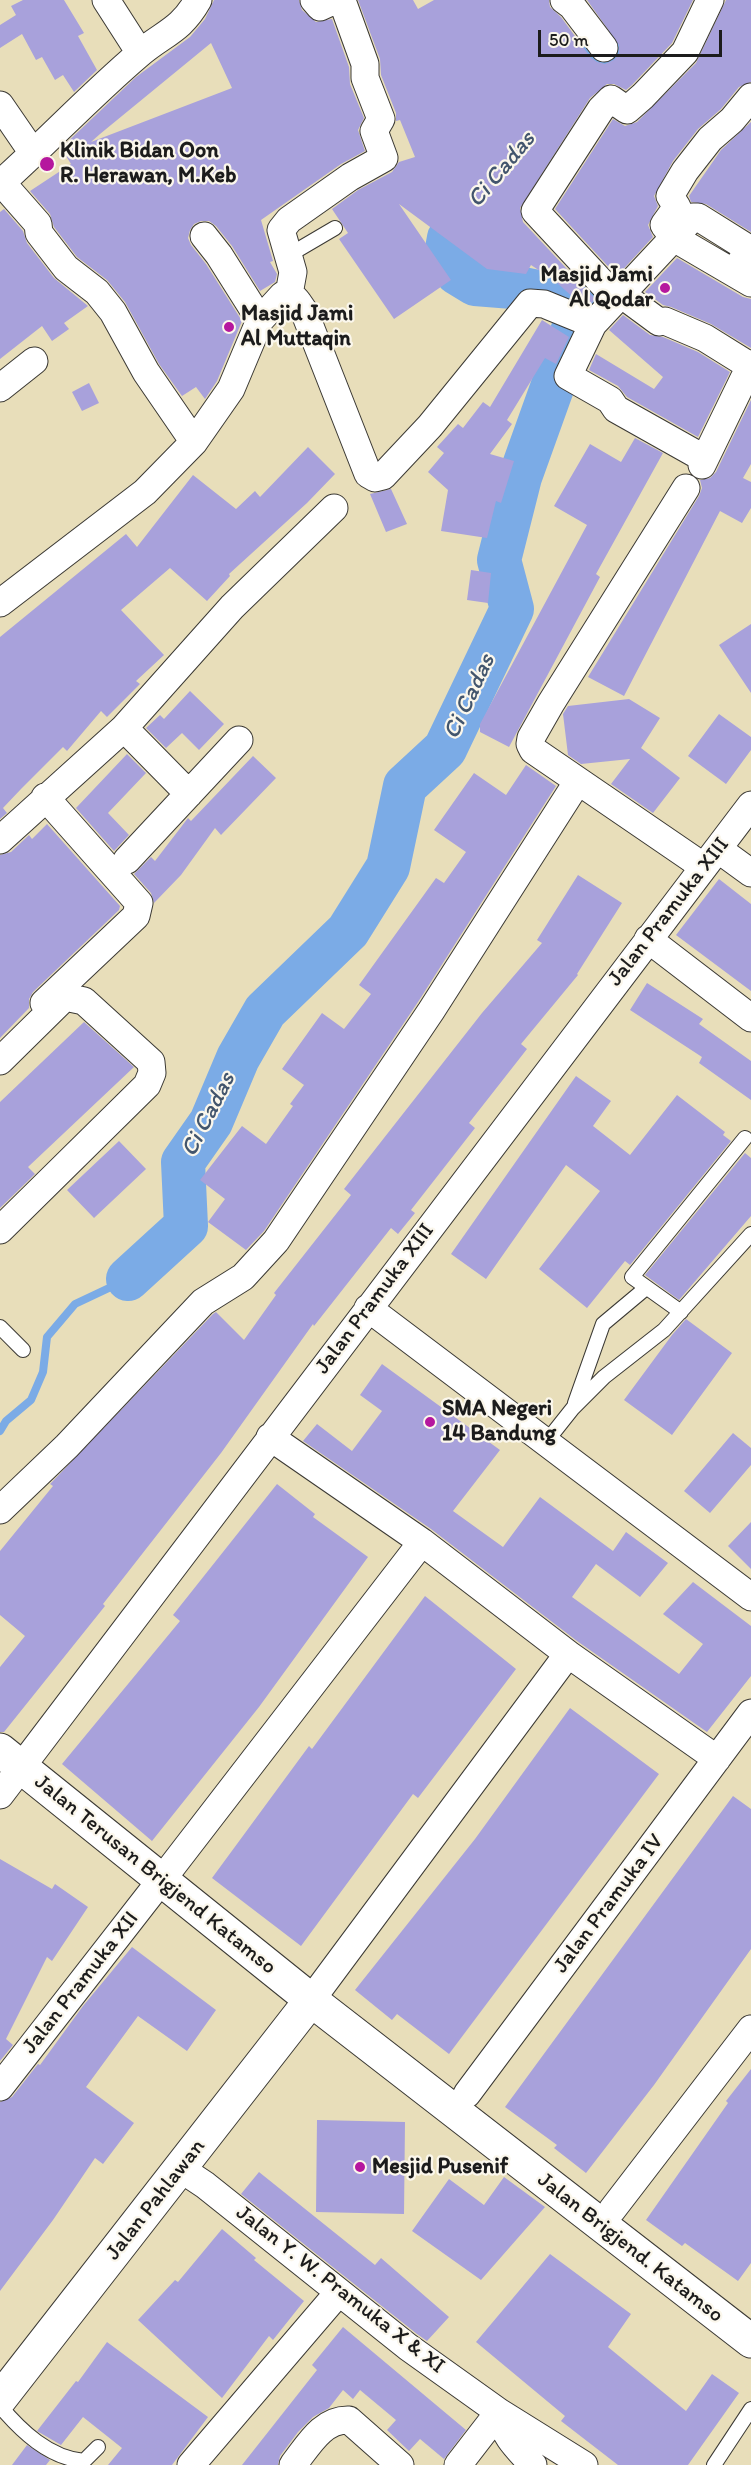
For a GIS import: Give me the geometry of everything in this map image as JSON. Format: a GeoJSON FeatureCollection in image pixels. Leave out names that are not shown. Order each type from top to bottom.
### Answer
{"type":"FeatureCollection","features":[{"type":"Feature","properties":{"kind":"main road","name":"Jalan Terusan Brigjend Katamso"},"geometry":{"type":"LineString","coordinates":[[10,1759],[164,1876],[310,2000]]}},
{"type":"Feature","properties":{"kind":"main road","name":"Jalan Pahlawan"},"geometry":{"type":"LineString","coordinates":[[0,2399],[310,2000]]}},
{"type":"Feature","properties":{"kind":"main road","name":"Jalan Brigjend. Katamso"},"geometry":{"type":"LineString","coordinates":[[310,2000],[751,2341]]}},
{"type":"Feature","properties":{"kind":"street"},"geometry":{"type":"LineString","coordinates":[[106,0],[140,53]]}},
{"type":"Feature","properties":{"kind":"street"},"geometry":{"type":"LineString","coordinates":[[194,441],[146,372],[114,312],[97,292],[66,268],[39,233],[38,224],[1,183],[140,53],[176,29],[188,18],[198,0]]}},
{"type":"Feature","properties":{"kind":"street"},"geometry":{"type":"LineString","coordinates":[[289,294],[293,272],[281,230],[289,220],[350,177],[384,158],[374,131],[381,118],[365,78],[365,64],[344,6],[336,0],[320,7],[314,0]]}},
{"type":"Feature","properties":{"kind":"street"},"geometry":{"type":"LineString","coordinates":[[564,0],[572,6],[604,48]]}},
{"type":"Feature","properties":{"kind":"street"},"geometry":{"type":"LineString","coordinates":[[674,238],[618,296],[582,319],[568,376],[610,400],[616,409],[703,462],[751,365],[705,338],[665,321],[659,322],[618,296],[535,211],[601,109],[611,99],[627,110],[644,96],[685,52],[710,0]]}},
{"type":"Feature","properties":{"kind":"street"},"geometry":{"type":"LineString","coordinates":[[743,278],[674,238],[664,225],[677,207],[670,196],[710,140],[732,120],[751,97]]}},
{"type":"Feature","properties":{"kind":"street"},"geometry":{"type":"LineString","coordinates":[[0,105],[33,153]]}},
{"type":"Feature","properties":{"kind":"street"},"geometry":{"type":"LineString","coordinates":[[204,236],[219,255],[260,320]]}},
{"type":"Feature","properties":{"kind":"street"},"geometry":{"type":"LineString","coordinates":[[0,603],[145,492],[194,441],[231,389],[260,320],[283,295],[289,294],[294,297],[304,311],[369,474],[375,478],[383,476],[430,426],[530,303],[544,304],[582,319]]}},
{"type":"Feature","properties":{"kind":"street"},"geometry":{"type":"LineString","coordinates":[[0,388],[34,361]]}},
{"type":"Feature","properties":{"kind":"street"},"geometry":{"type":"LineString","coordinates":[[686,488],[531,738],[530,744],[533,750],[578,781],[711,858],[751,873]]}},
{"type":"Feature","properties":{"kind":"street"},"geometry":{"type":"LineString","coordinates":[[0,840],[124,728],[232,607],[334,508]]}},
{"type":"Feature","properties":{"kind":"street"},"geometry":{"type":"LineString","coordinates":[[124,728],[189,794]]}},
{"type":"Feature","properties":{"kind":"street"},"geometry":{"type":"LineString","coordinates":[[127,860],[238,740]]}},
{"type":"Feature","properties":{"kind":"street"},"geometry":{"type":"LineString","coordinates":[[0,1510],[67,1446],[203,1302],[243,1277],[276,1241],[431,1011],[578,781]]}},
{"type":"Feature","properties":{"kind":"street"},"geometry":{"type":"LineString","coordinates":[[0,1044],[121,932],[136,916],[139,903],[45,797]]}},
{"type":"Feature","properties":{"kind":"street","name":"Jalan Pramuka XIII"},"geometry":{"type":"LineString","coordinates":[[0,1795],[10,1759],[270,1437],[751,805]]}},
{"type":"Feature","properties":{"kind":"street"},"geometry":{"type":"LineString","coordinates":[[648,939],[751,1018]]}},
{"type":"Feature","properties":{"kind":"street"},"geometry":{"type":"LineString","coordinates":[[0,1061],[64,997],[75,997],[84,1001],[151,1062],[152,1073],[147,1085],[0,1230]]}},
{"type":"Feature","properties":{"kind":"street"},"geometry":{"type":"LineString","coordinates":[[368,1308],[751,1597]]}},
{"type":"Feature","properties":{"kind":"street"},"geometry":{"type":"LineString","coordinates":[[270,1437],[422,1542],[568,1654],[717,1759]]}},
{"type":"Feature","properties":{"kind":"street","name":"Jalan Pramuka XII"},"geometry":{"type":"LineString","coordinates":[[0,2087],[422,1542]]}},
{"type":"Feature","properties":{"kind":"street"},"geometry":{"type":"LineString","coordinates":[[310,2000],[568,1654]]}},
{"type":"Feature","properties":{"kind":"street","name":"Jalan Pramuka IV"},"geometry":{"type":"LineString","coordinates":[[467,2094],[751,1713]]}},
{"type":"Feature","properties":{"kind":"street"},"geometry":{"type":"LineString","coordinates":[[612,2210],[751,2029]]}},
{"type":"Feature","properties":{"kind":"street","name":"Jalan Y. W. Pramuka X & XI"},"geometry":{"type":"LineString","coordinates":[[180,2169],[205,2185],[408,2348],[500,2412],[584,2465]]}},
{"type":"Feature","properties":{"kind":"street"},"geometry":{"type":"LineString","coordinates":[[191,2465],[339,2292]]}},
{"type":"Feature","properties":{"kind":"street"},"geometry":{"type":"LineString","coordinates":[[458,2465],[500,2412]]}},
{"type":"Feature","properties":{"kind":"street"},"geometry":{"type":"LineString","coordinates":[[500,2412],[501,2423],[508,2438],[533,2465]]}},
{"type":"Feature","properties":{"kind":"street"},"geometry":{"type":"LineString","coordinates":[[293,2465],[330,2422],[348,2420],[400,2465]]}},
{"type":"Feature","properties":{"kind":"lane"},"geometry":{"type":"LineString","coordinates":[[289,255],[335,228]]}},
{"type":"Feature","properties":{"kind":"lane"},"geometry":{"type":"LineString","coordinates":[[681,1312],[632,1277],[745,1138]]}},
{"type":"Feature","properties":{"kind":"lane"},"geometry":{"type":"LineString","coordinates":[[546,1442],[573,1408],[604,1377],[664,1330],[751,1234]]}},
{"type":"Feature","properties":{"kind":"lane"},"geometry":{"type":"LineString","coordinates":[[573,1408],[603,1324],[646,1288]]}},
{"type":"Feature","properties":{"kind":"lane"},"geometry":{"type":"LineString","coordinates":[[0,1327],[23,1350]]}},
{"type":"Feature","properties":{"kind":"lane"},"geometry":{"type":"LineString","coordinates":[[0,2406],[21,2431],[67,2460],[84,2462],[98,2447]]}},
{"type":"Feature","properties":{"kind":"lane"},"geometry":{"type":"LineString","coordinates":[[714,2465],[751,2409]]}},
{"type":"Feature","properties":{"kind":"building"},"geometry":{"type":"Polygon","coordinates":[[[23,0],[64,0],[84,33],[78,36],[97,70],[74,92],[63,75],[55,80],[42,57],[36,60],[22,34],[0,48],[0,25],[16,15],[11,6],[23,0]]]}},
{"type":"Feature","properties":{"kind":"building"},"geometry":{"type":"Polygon","coordinates":[[[214,0],[299,0],[302,10],[316,22],[332,19],[349,67],[350,84],[364,118],[358,130],[365,151],[341,164],[261,220],[273,261],[270,262],[277,274],[275,282],[260,291],[232,246],[216,226],[209,221],[201,221],[194,224],[190,230],[188,238],[191,245],[206,264],[242,321],[217,381],[205,399],[196,387],[182,396],[159,364],[125,302],[107,280],[77,257],[54,227],[50,214],[30,191],[71,164],[61,148],[136,77],[190,37],[205,19],[214,0]],[[211,43],[91,142],[232,88],[211,43]]]}},
{"type":"Feature","properties":{"kind":"building"},"geometry":{"type":"Polygon","coordinates":[[[358,0],[413,0],[418,9],[434,0],[549,0],[550,7],[561,17],[591,58],[605,64],[614,60],[619,54],[619,45],[587,0],[693,0],[672,43],[632,85],[626,90],[614,84],[607,84],[590,98],[520,208],[523,222],[595,299],[589,305],[576,300],[555,281],[531,265],[526,274],[487,269],[399,204],[451,280],[394,319],[339,239],[348,233],[332,209],[358,190],[392,172],[399,162],[415,157],[400,120],[396,121],[396,113],[381,75],[380,59],[358,0]]]}},
{"type":"Feature","properties":{"kind":"building"},"geometry":{"type":"Polygon","coordinates":[[[726,0],[751,0],[751,82],[739,87],[721,109],[698,129],[673,161],[654,196],[658,206],[648,225],[653,237],[617,276],[555,209],[613,119],[625,126],[637,122],[696,63],[726,0]]]}},
{"type":"Feature","properties":{"kind":"building"},"geometry":{"type":"Polygon","coordinates":[[[751,122],[751,232],[706,204],[691,202],[689,196],[721,150],[751,122]]]}},
{"type":"Feature","properties":{"kind":"building"},"geometry":{"type":"Polygon","coordinates":[[[4,209],[23,231],[27,243],[54,278],[88,306],[64,323],[69,329],[52,341],[42,326],[0,359],[0,212],[4,209]]]}},
{"type":"Feature","properties":{"kind":"building"},"geometry":{"type":"Polygon","coordinates":[[[677,258],[743,297],[751,299],[751,348],[711,324],[663,305],[645,292],[677,258]]]}},
{"type":"Feature","properties":{"kind":"building"},"geometry":{"type":"Polygon","coordinates":[[[623,315],[650,335],[663,337],[698,352],[730,372],[698,437],[627,397],[618,386],[589,370],[596,354],[654,389],[663,377],[609,330],[623,315]]]}},
{"type":"Feature","properties":{"kind":"building"},"geometry":{"type":"Polygon","coordinates":[[[542,320],[569,337],[556,364],[545,358],[507,420],[512,424],[490,454],[514,461],[501,503],[496,501],[487,538],[441,531],[448,490],[428,472],[444,453],[437,447],[458,424],[463,428],[483,402],[490,407],[542,320]]]}},
{"type":"Feature","properties":{"kind":"building"},"geometry":{"type":"Polygon","coordinates":[[[89,383],[99,403],[82,411],[72,392],[89,383]]]}},
{"type":"Feature","properties":{"kind":"building"},"geometry":{"type":"Polygon","coordinates":[[[751,400],[751,464],[743,478],[751,482],[751,508],[742,523],[720,511],[624,696],[588,677],[699,496],[702,488],[700,480],[710,478],[716,472],[751,400]]]}},
{"type":"Feature","properties":{"kind":"building"},"geometry":{"type":"Polygon","coordinates":[[[635,438],[663,453],[596,574],[600,577],[509,747],[480,732],[480,724],[587,525],[554,506],[590,444],[621,462],[635,438]]]}},
{"type":"Feature","properties":{"kind":"building"},"geometry":{"type":"Polygon","coordinates":[[[308,447],[335,474],[307,503],[229,574],[230,576],[207,601],[170,568],[121,610],[164,655],[136,681],[140,684],[107,717],[101,711],[67,751],[63,747],[21,789],[3,808],[7,813],[0,819],[0,637],[126,534],[137,547],[193,475],[236,509],[255,491],[260,497],[308,447]]]}},
{"type":"Feature","properties":{"kind":"building"},"geometry":{"type":"Polygon","coordinates":[[[391,489],[407,524],[386,532],[370,494],[391,489]]]}},
{"type":"Feature","properties":{"kind":"building"},"geometry":{"type":"Polygon","coordinates":[[[471,570],[491,573],[488,603],[467,600],[471,570]]]}},
{"type":"Feature","properties":{"kind":"building"},"geometry":{"type":"Polygon","coordinates":[[[751,624],[751,693],[719,645],[751,624]]]}},
{"type":"Feature","properties":{"kind":"building"},"geometry":{"type":"Polygon","coordinates":[[[190,691],[224,724],[199,750],[182,733],[166,748],[146,728],[160,715],[164,719],[190,691]]]}},
{"type":"Feature","properties":{"kind":"building"},"geometry":{"type":"Polygon","coordinates":[[[629,699],[660,718],[641,748],[680,778],[653,813],[611,784],[630,759],[581,764],[568,755],[563,714],[568,706],[629,699]]]}},
{"type":"Feature","properties":{"kind":"building"},"geometry":{"type":"Polygon","coordinates":[[[719,714],[751,737],[751,750],[726,784],[688,756],[719,714]]]}},
{"type":"Feature","properties":{"kind":"building"},"geometry":{"type":"Polygon","coordinates":[[[127,754],[146,773],[108,813],[129,835],[114,851],[76,808],[127,754]]]}},
{"type":"Feature","properties":{"kind":"building"},"geometry":{"type":"Polygon","coordinates":[[[253,756],[276,778],[221,835],[215,828],[181,875],[154,903],[151,893],[134,874],[151,857],[155,861],[188,818],[191,821],[253,756]]]}},
{"type":"Feature","properties":{"kind":"building"},"geometry":{"type":"Polygon","coordinates":[[[526,765],[556,786],[418,1002],[264,1231],[246,1250],[208,1222],[225,1199],[200,1180],[242,1126],[266,1144],[293,1106],[290,1104],[304,1085],[282,1069],[322,1013],[344,1029],[371,994],[359,985],[436,878],[444,883],[466,852],[434,830],[474,773],[506,795],[526,765]]]}},
{"type":"Feature","properties":{"kind":"building"},"geometry":{"type":"Polygon","coordinates":[[[47,824],[120,906],[119,910],[33,992],[29,999],[29,1008],[0,1038],[0,855],[11,852],[29,835],[32,839],[47,824]]]}},
{"type":"Feature","properties":{"kind":"building"},"geometry":{"type":"Polygon","coordinates":[[[578,875],[622,903],[578,975],[521,1044],[527,1049],[469,1123],[475,1128],[411,1210],[415,1213],[398,1234],[391,1228],[314,1326],[313,1324],[221,1453],[103,1604],[105,1606],[4,1732],[0,1732],[0,1667],[25,1636],[0,1615],[0,1551],[53,1486],[50,1484],[213,1314],[216,1312],[244,1340],[276,1295],[274,1293],[351,1195],[344,1189],[482,1013],[542,943],[537,940],[578,875]]]}},
{"type":"Feature","properties":{"kind":"building"},"geometry":{"type":"Polygon","coordinates":[[[719,879],[751,904],[751,991],[676,935],[719,879]]]}},
{"type":"Feature","properties":{"kind":"building"},"geometry":{"type":"Polygon","coordinates":[[[647,983],[703,1019],[699,1024],[751,1061],[751,1100],[699,1063],[702,1057],[630,1010],[647,983]]]}},
{"type":"Feature","properties":{"kind":"building"},"geometry":{"type":"Polygon","coordinates":[[[84,1022],[134,1067],[28,1167],[35,1174],[0,1208],[0,1102],[84,1022]]]}},
{"type":"Feature","properties":{"kind":"building"},"geometry":{"type":"Polygon","coordinates":[[[576,1076],[611,1101],[593,1126],[630,1155],[677,1095],[725,1132],[723,1135],[731,1141],[630,1265],[625,1261],[587,1308],[539,1269],[600,1191],[566,1165],[486,1279],[451,1254],[576,1076]]]}},
{"type":"Feature","properties":{"kind":"building"},"geometry":{"type":"Polygon","coordinates":[[[119,1141],[146,1169],[94,1218],[67,1190],[119,1141]]]}},
{"type":"Feature","properties":{"kind":"building"},"geometry":{"type":"Polygon","coordinates":[[[745,1153],[751,1158],[751,1216],[679,1300],[645,1275],[745,1153]]]}},
{"type":"Feature","properties":{"kind":"building"},"geometry":{"type":"Polygon","coordinates":[[[686,1319],[732,1353],[672,1435],[624,1400],[686,1319]]]}},
{"type":"Feature","properties":{"kind":"building"},"geometry":{"type":"Polygon","coordinates":[[[382,1364],[500,1450],[453,1511],[503,1547],[540,1497],[613,1551],[626,1532],[668,1563],[640,1597],[596,1564],[572,1597],[679,1674],[703,1644],[663,1614],[693,1582],[751,1626],[751,1676],[707,1732],[577,1641],[431,1529],[303,1441],[317,1424],[352,1451],[382,1411],[360,1395],[382,1364]]]}},
{"type":"Feature","properties":{"kind":"building"},"geometry":{"type":"Polygon","coordinates":[[[733,1433],[751,1448],[751,1465],[710,1513],[684,1491],[733,1433]]]}},
{"type":"Feature","properties":{"kind":"building"},"geometry":{"type":"Polygon","coordinates":[[[277,1484],[315,1514],[313,1517],[368,1557],[259,1707],[152,1841],[62,1764],[180,1621],[173,1615],[277,1484]]]}},
{"type":"Feature","properties":{"kind":"building"},"geometry":{"type":"Polygon","coordinates":[[[751,1522],[751,1569],[728,1546],[751,1522]]]}},
{"type":"Feature","properties":{"kind":"building"},"geometry":{"type":"Polygon","coordinates":[[[425,1596],[516,1669],[418,1798],[413,1794],[301,1946],[212,1878],[309,1746],[312,1749],[425,1596]]]}},
{"type":"Feature","properties":{"kind":"building"},"geometry":{"type":"Polygon","coordinates":[[[570,1708],[659,1774],[449,2054],[397,2014],[392,2020],[355,1990],[475,1839],[570,1708]]]}},
{"type":"Feature","properties":{"kind":"building"},"geometry":{"type":"Polygon","coordinates":[[[733,1796],[751,1809],[751,1949],[654,2085],[586,2173],[554,2148],[557,2145],[505,2107],[733,1796]]]}},
{"type":"Feature","properties":{"kind":"building"},"geometry":{"type":"Polygon","coordinates":[[[0,1859],[52,1889],[55,1884],[88,1907],[52,1961],[47,1957],[6,2039],[13,2045],[0,2061],[0,1859]]]}},
{"type":"Feature","properties":{"kind":"building"},"geometry":{"type":"Polygon","coordinates":[[[132,1947],[216,2010],[187,2051],[138,2016],[86,2087],[134,2123],[103,2164],[95,2158],[53,2220],[0,2291],[0,2102],[12,2097],[38,2064],[40,2065],[83,2006],[132,1947]]]}},
{"type":"Feature","properties":{"kind":"building"},"geometry":{"type":"Polygon","coordinates":[[[751,2069],[751,2263],[738,2281],[685,2243],[682,2246],[646,2220],[728,2103],[726,2101],[751,2069]]]}},
{"type":"Feature","properties":{"kind":"building","name":"Mesjid Pusenif"},"geometry":{"type":"Polygon","coordinates":[[[317,2120],[405,2122],[404,2214],[316,2212],[317,2120]]]}},
{"type":"Feature","properties":{"kind":"building"},"geometry":{"type":"Polygon","coordinates":[[[259,2172],[375,2265],[381,2258],[449,2317],[427,2341],[417,2334],[241,2194],[259,2172]]]}},
{"type":"Feature","properties":{"kind":"building"},"geometry":{"type":"Polygon","coordinates":[[[504,2177],[545,2207],[481,2280],[412,2231],[449,2179],[484,2205],[504,2177]]]}},
{"type":"Feature","properties":{"kind":"building"},"geometry":{"type":"Polygon","coordinates":[[[222,2229],[256,2258],[254,2260],[304,2301],[273,2340],[269,2336],[222,2398],[138,2320],[175,2280],[178,2282],[222,2229]]]}},
{"type":"Feature","properties":{"kind":"building"},"geometry":{"type":"Polygon","coordinates":[[[550,2254],[631,2314],[608,2347],[686,2411],[712,2374],[739,2393],[688,2465],[618,2465],[561,2421],[565,2416],[476,2342],[550,2254]]]}},
{"type":"Feature","properties":{"kind":"building"},"geometry":{"type":"Polygon","coordinates":[[[343,2327],[466,2430],[444,2459],[420,2439],[409,2451],[387,2430],[396,2420],[360,2390],[353,2399],[343,2390],[329,2408],[313,2417],[298,2432],[280,2456],[278,2465],[242,2465],[317,2370],[312,2365],[343,2327]]]}},
{"type":"Feature","properties":{"kind":"building"},"geometry":{"type":"Polygon","coordinates":[[[107,2342],[208,2417],[172,2465],[108,2465],[122,2448],[83,2417],[61,2445],[37,2431],[76,2381],[78,2382],[107,2342]]]}},
{"type":"Feature","properties":{"kind":"building"},"geometry":{"type":"Polygon","coordinates":[[[27,2445],[50,2460],[46,2465],[12,2465],[27,2445]]]}},
{"type":"Feature","properties":{"kind":"waterway","name":"Ci Cadas"},"geometry":{"type":"LineString","coordinates":[[549,99],[584,62],[603,54],[609,60],[625,46],[644,26],[659,0]]}},
{"type":"Feature","properties":{"kind":"waterway","name":"Ci Cadas"},"geometry":{"type":"LineString","coordinates":[[128,1279],[186,1226],[183,1162],[211,1122],[238,1058],[265,1011],[348,931],[388,867],[405,786],[445,749],[512,609],[499,560],[520,477],[580,310],[559,296],[513,287],[475,284],[457,273],[449,261],[447,249],[449,238],[482,190]]}},
{"type":"Feature","properties":{"kind":"waterway","name":"Ci Cadas"},"geometry":{"type":"LineString","coordinates":[[0,1431],[6,1421],[31,1400],[43,1372],[47,1337],[75,1304],[128,1279]]}},
{"type":"Feature","properties":{"kind":"place","name":"Klinik Bidan Oon R. Herawan, M.Keb"},"geometry":{"type":"Point","coordinates":[47,164]}},
{"type":"Feature","properties":{"kind":"place","name":"Masjid Jami Al Qodar"},"geometry":{"type":"Point","coordinates":[665,288]}},
{"type":"Feature","properties":{"kind":"place","name":"Masjid Jami Al Muttaqin"},"geometry":{"type":"Point","coordinates":[229,327]}},
{"type":"Feature","properties":{"kind":"place","name":"SMA Negeri 14 Bandung"},"geometry":{"type":"Point","coordinates":[430,1422]}},
{"type":"Feature","properties":{"kind":"place","name":"Mesjid Pusenif"},"geometry":{"type":"Point","coordinates":[360,2167]}}]}
